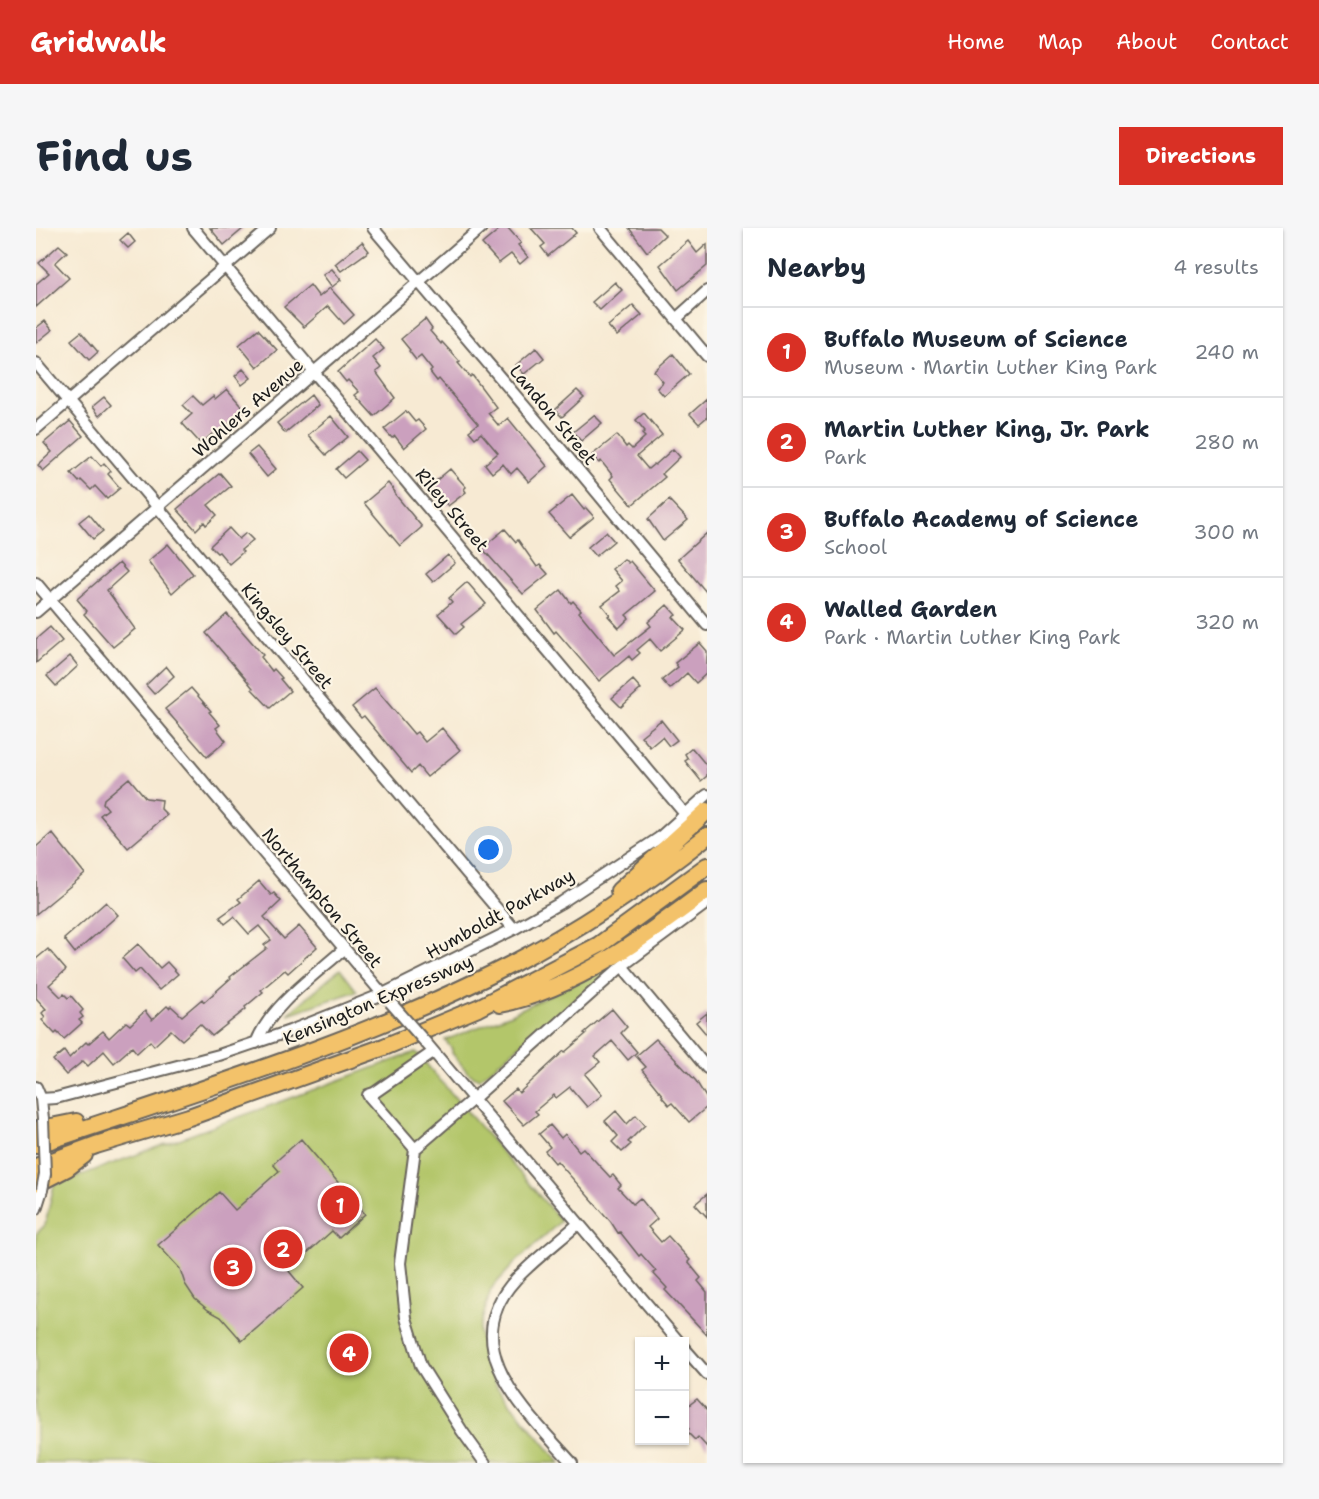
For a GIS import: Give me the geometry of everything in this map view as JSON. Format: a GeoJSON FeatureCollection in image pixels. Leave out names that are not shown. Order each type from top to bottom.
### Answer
{"type":"FeatureCollection","features":[{"type":"Feature","properties":{"kind":"highway"},"geometry":{"type":"LineString","coordinates":[[588,921],[707,811]]}},
{"type":"Feature","properties":{"kind":"highway","name":"Kensington Expressway"},"geometry":{"type":"LineString","coordinates":[[36,1145],[286,1060],[360,1032],[511,964],[588,921],[657,875],[707,836]]}},
{"type":"Feature","properties":{"kind":"highway"},"geometry":{"type":"LineString","coordinates":[[36,1167],[96,1145],[189,1117],[384,1047],[478,1008],[599,945],[707,866]]}},
{"type":"Feature","properties":{"kind":"highway"},"geometry":{"type":"LineString","coordinates":[[478,1008],[520,1000],[578,975],[632,945],[707,890]]}},
{"type":"Feature","properties":{"kind":"highway"},"geometry":{"type":"LineString","coordinates":[[41,1126],[133,1112]]}},
{"type":"Feature","properties":{"kind":"highway"},"geometry":{"type":"LineString","coordinates":[[39,1187],[96,1145]]}},
{"type":"Feature","properties":{"kind":"street","name":"Riley Street"},"geometry":{"type":"LineString","coordinates":[[193,228],[685,814]]}},
{"type":"Feature","properties":{"kind":"street"},"geometry":{"type":"LineString","coordinates":[[36,429],[270,228]]}},
{"type":"Feature","properties":{"kind":"street","name":"Landon Street"},"geometry":{"type":"LineString","coordinates":[[373,228],[707,624]]}},
{"type":"Feature","properties":{"kind":"street","name":"Wohlers Avenue"},"geometry":{"type":"LineString","coordinates":[[36,612],[482,228]]}},
{"type":"Feature","properties":{"kind":"street"},"geometry":{"type":"LineString","coordinates":[[600,228],[707,356]]}},
{"type":"Feature","properties":{"kind":"street"},"geometry":{"type":"LineString","coordinates":[[676,319],[707,291]]}},
{"type":"Feature","properties":{"kind":"street","name":"Kingsley Street"},"geometry":{"type":"LineString","coordinates":[[36,363],[514,929]]}},
{"type":"Feature","properties":{"kind":"street","name":"Northampton Street"},"geometry":{"type":"LineString","coordinates":[[36,583],[472,1100],[676,1337]]}},
{"type":"Feature","properties":{"kind":"street","name":"Humboldt Parkway"},"geometry":{"type":"LineString","coordinates":[[41,1099],[56,1098],[219,1055],[387,998],[562,902],[659,838],[707,795]]}},
{"type":"Feature","properties":{"kind":"street"},"geometry":{"type":"LineString","coordinates":[[485,1463],[421,1366],[406,1318],[400,1263],[415,1149],[622,966],[707,903]]}},
{"type":"Feature","properties":{"kind":"street"},"geometry":{"type":"LineString","coordinates":[[256,1043],[262,1027],[277,1009],[344,949]]}},
{"type":"Feature","properties":{"kind":"street"},"geometry":{"type":"LineString","coordinates":[[622,966],[707,1068]]}},
{"type":"Feature","properties":{"kind":"street"},"geometry":{"type":"LineString","coordinates":[[415,1149],[368,1095],[374,1094],[430,1048]]}},
{"type":"Feature","properties":{"kind":"street"},"geometry":{"type":"LineString","coordinates":[[36,1087],[41,1099],[45,1174],[39,1187],[36,1209]]}},
{"type":"Feature","properties":{"kind":"street"},"geometry":{"type":"LineString","coordinates":[[572,1463],[508,1387],[495,1358],[492,1336],[499,1305],[516,1279],[578,1224]]}},
{"type":"Feature","properties":{"kind":"street"},"geometry":{"type":"LineString","coordinates":[[689,1354],[707,1374]]}},
{"type":"Feature","properties":{"kind":"green space"},"geometry":{"type":"Polygon","coordinates":[[[628,957],[479,1079],[468,1073],[445,1040],[509,1015],[628,957]]]}},
{"type":"Feature","properties":{"kind":"green space"},"geometry":{"type":"Polygon","coordinates":[[[340,969],[357,991],[288,1014],[340,969]]]}},
{"type":"Feature","properties":{"kind":"green space"},"geometry":{"type":"Polygon","coordinates":[[[416,1052],[561,1221],[514,1264],[491,1289],[479,1331],[486,1361],[497,1387],[560,1463],[36,1463],[36,1234],[45,1225],[54,1185],[416,1052]]]}},
{"type":"Feature","properties":{"kind":"building"},"geometry":{"type":"Polygon","coordinates":[[[210,228],[244,228],[224,245],[210,228]]]}},
{"type":"Feature","properties":{"kind":"building"},"geometry":{"type":"Polygon","coordinates":[[[501,228],[508,228],[521,243],[518,245],[528,257],[520,264],[511,254],[499,263],[482,244],[501,228]]]}},
{"type":"Feature","properties":{"kind":"building"},"geometry":{"type":"Polygon","coordinates":[[[531,228],[572,228],[576,233],[548,256],[541,247],[545,244],[531,228]]]}},
{"type":"Feature","properties":{"kind":"building"},"geometry":{"type":"Polygon","coordinates":[[[629,228],[658,228],[665,235],[647,252],[629,228]]]}},
{"type":"Feature","properties":{"kind":"building"},"geometry":{"type":"Polygon","coordinates":[[[128,233],[135,242],[128,248],[120,240],[128,233]]]}},
{"type":"Feature","properties":{"kind":"building"},"geometry":{"type":"Polygon","coordinates":[[[688,241],[697,253],[707,244],[707,266],[678,290],[660,265],[688,241]]]}},
{"type":"Feature","properties":{"kind":"building"},"geometry":{"type":"Polygon","coordinates":[[[362,242],[369,251],[341,271],[335,264],[362,242]]]}},
{"type":"Feature","properties":{"kind":"building"},"geometry":{"type":"Polygon","coordinates":[[[59,245],[67,252],[55,263],[69,278],[36,307],[36,284],[49,273],[39,263],[59,245]]]}},
{"type":"Feature","properties":{"kind":"building"},"geometry":{"type":"Polygon","coordinates":[[[332,269],[341,280],[332,287],[323,275],[332,269]]]}},
{"type":"Feature","properties":{"kind":"building"},"geometry":{"type":"Polygon","coordinates":[[[615,282],[622,290],[600,310],[592,302],[615,282]]]}},
{"type":"Feature","properties":{"kind":"building"},"geometry":{"type":"Polygon","coordinates":[[[310,285],[319,297],[330,288],[354,315],[344,324],[328,306],[304,327],[284,307],[310,285]]]}},
{"type":"Feature","properties":{"kind":"building"},"geometry":{"type":"Polygon","coordinates":[[[633,305],[642,315],[617,336],[608,326],[633,305]]]}},
{"type":"Feature","properties":{"kind":"building"},"geometry":{"type":"Polygon","coordinates":[[[425,319],[432,329],[430,331],[460,362],[458,363],[470,377],[472,375],[496,407],[488,413],[499,426],[508,418],[547,466],[529,482],[517,468],[511,474],[503,464],[492,473],[485,464],[498,453],[481,433],[475,438],[469,431],[478,424],[439,379],[437,381],[421,356],[416,360],[401,339],[425,319]]]}},
{"type":"Feature","properties":{"kind":"building"},"geometry":{"type":"Polygon","coordinates":[[[45,321],[52,330],[36,343],[36,328],[45,321]]]}},
{"type":"Feature","properties":{"kind":"building"},"geometry":{"type":"Polygon","coordinates":[[[258,329],[277,350],[257,367],[239,345],[258,329]]]}},
{"type":"Feature","properties":{"kind":"building"},"geometry":{"type":"Polygon","coordinates":[[[81,332],[98,352],[89,360],[71,340],[81,332]]]}},
{"type":"Feature","properties":{"kind":"building"},"geometry":{"type":"Polygon","coordinates":[[[375,339],[384,349],[373,358],[381,368],[376,372],[395,398],[374,416],[355,395],[359,392],[338,372],[375,339]]]}},
{"type":"Feature","properties":{"kind":"building"},"geometry":{"type":"Polygon","coordinates":[[[536,348],[544,358],[524,374],[516,365],[536,348]]]}},
{"type":"Feature","properties":{"kind":"building"},"geometry":{"type":"Polygon","coordinates":[[[673,354],[689,374],[664,396],[657,388],[663,382],[654,371],[673,354]]]}},
{"type":"Feature","properties":{"kind":"building"},"geometry":{"type":"Polygon","coordinates":[[[243,369],[251,378],[242,385],[235,376],[243,369]]]}},
{"type":"Feature","properties":{"kind":"building"},"geometry":{"type":"Polygon","coordinates":[[[227,389],[245,410],[214,437],[212,434],[201,444],[182,423],[192,414],[183,405],[193,396],[202,405],[213,396],[215,399],[227,389]]]}},
{"type":"Feature","properties":{"kind":"building"},"geometry":{"type":"Polygon","coordinates":[[[577,390],[584,397],[562,417],[555,410],[577,390]]]}},
{"type":"Feature","properties":{"kind":"building"},"geometry":{"type":"Polygon","coordinates":[[[311,395],[318,405],[285,433],[277,423],[311,395]]]}},
{"type":"Feature","properties":{"kind":"building"},"geometry":{"type":"Polygon","coordinates":[[[104,397],[111,405],[99,416],[92,407],[104,397]]]}},
{"type":"Feature","properties":{"kind":"building"},"geometry":{"type":"Polygon","coordinates":[[[707,399],[707,417],[699,424],[690,414],[707,399]]]}},
{"type":"Feature","properties":{"kind":"building"},"geometry":{"type":"Polygon","coordinates":[[[406,411],[415,422],[418,420],[426,429],[404,448],[395,436],[392,438],[384,429],[406,411]]]}},
{"type":"Feature","properties":{"kind":"building"},"geometry":{"type":"Polygon","coordinates":[[[644,413],[662,435],[637,456],[648,469],[673,449],[680,457],[662,474],[665,477],[632,505],[610,479],[613,476],[601,461],[599,463],[592,455],[617,435],[626,447],[628,445],[632,449],[645,437],[642,434],[645,431],[636,420],[644,413]]]}},
{"type":"Feature","properties":{"kind":"building"},"geometry":{"type":"Polygon","coordinates":[[[594,415],[602,423],[581,441],[573,432],[594,415]]]}},
{"type":"Feature","properties":{"kind":"building"},"geometry":{"type":"Polygon","coordinates":[[[331,416],[348,437],[326,455],[308,435],[331,416]]]}},
{"type":"Feature","properties":{"kind":"building"},"geometry":{"type":"Polygon","coordinates":[[[70,421],[83,436],[43,471],[38,465],[52,452],[44,443],[70,421]]]}},
{"type":"Feature","properties":{"kind":"building"},"geometry":{"type":"Polygon","coordinates":[[[257,447],[276,469],[267,477],[248,454],[257,447]]]}},
{"type":"Feature","properties":{"kind":"building"},"geometry":{"type":"Polygon","coordinates":[[[357,451],[365,460],[344,478],[336,469],[357,451]]]}},
{"type":"Feature","properties":{"kind":"building"},"geometry":{"type":"Polygon","coordinates":[[[92,456],[101,466],[104,463],[111,471],[108,474],[120,488],[107,499],[95,486],[91,490],[71,473],[92,456]]]}},
{"type":"Feature","properties":{"kind":"building"},"geometry":{"type":"Polygon","coordinates":[[[450,469],[466,487],[464,489],[466,492],[448,506],[431,485],[450,469]]]}},
{"type":"Feature","properties":{"kind":"building"},"geometry":{"type":"Polygon","coordinates":[[[220,473],[231,486],[208,505],[217,515],[206,525],[204,522],[196,530],[177,509],[220,473]]]}},
{"type":"Feature","properties":{"kind":"building"},"geometry":{"type":"Polygon","coordinates":[[[388,483],[422,527],[400,546],[364,503],[388,483]]]}},
{"type":"Feature","properties":{"kind":"building"},"geometry":{"type":"Polygon","coordinates":[[[572,495],[584,510],[586,508],[594,517],[569,537],[549,514],[572,495]]]}},
{"type":"Feature","properties":{"kind":"building"},"geometry":{"type":"Polygon","coordinates":[[[669,500],[688,520],[663,541],[648,519],[669,500]]]}},
{"type":"Feature","properties":{"kind":"building"},"geometry":{"type":"Polygon","coordinates":[[[89,514],[103,531],[93,539],[79,522],[89,514]]]}},
{"type":"Feature","properties":{"kind":"building"},"geometry":{"type":"Polygon","coordinates":[[[229,528],[239,539],[246,533],[253,540],[229,564],[219,552],[217,553],[210,546],[229,528]]]}},
{"type":"Feature","properties":{"kind":"building"},"geometry":{"type":"Polygon","coordinates":[[[505,529],[516,542],[518,540],[537,567],[540,565],[548,574],[523,594],[482,548],[505,529]]]}},
{"type":"Feature","properties":{"kind":"building"},"geometry":{"type":"Polygon","coordinates":[[[606,532],[614,541],[596,556],[588,547],[606,532]]]}},
{"type":"Feature","properties":{"kind":"building"},"geometry":{"type":"Polygon","coordinates":[[[707,533],[707,593],[678,559],[707,533]]]}},
{"type":"Feature","properties":{"kind":"building"},"geometry":{"type":"Polygon","coordinates":[[[168,544],[193,574],[172,593],[148,561],[168,544]]]}},
{"type":"Feature","properties":{"kind":"building"},"geometry":{"type":"Polygon","coordinates":[[[448,555],[455,563],[433,582],[426,574],[448,555]]]}},
{"type":"Feature","properties":{"kind":"building"},"geometry":{"type":"Polygon","coordinates":[[[624,559],[628,563],[630,561],[655,591],[626,615],[629,618],[619,628],[602,605],[620,591],[616,586],[622,581],[612,569],[624,559]]]}},
{"type":"Feature","properties":{"kind":"building"},"geometry":{"type":"Polygon","coordinates":[[[119,563],[127,572],[107,590],[135,629],[113,647],[84,614],[87,611],[77,599],[119,563]]]}},
{"type":"Feature","properties":{"kind":"building"},"geometry":{"type":"Polygon","coordinates":[[[467,582],[486,604],[461,624],[464,627],[456,634],[438,614],[452,602],[449,598],[467,582]]]}},
{"type":"Feature","properties":{"kind":"building"},"geometry":{"type":"Polygon","coordinates":[[[561,590],[571,603],[573,601],[581,610],[579,612],[614,655],[651,626],[648,622],[667,605],[676,615],[673,617],[685,630],[660,651],[650,639],[637,650],[640,653],[632,660],[629,656],[599,681],[556,631],[554,633],[537,610],[561,590]]]}},
{"type":"Feature","properties":{"kind":"building"},"geometry":{"type":"Polygon","coordinates":[[[227,614],[263,655],[261,657],[272,671],[274,669],[282,678],[280,679],[290,691],[270,708],[206,633],[227,614]]]}},
{"type":"Feature","properties":{"kind":"building"},"geometry":{"type":"Polygon","coordinates":[[[50,627],[62,641],[36,663],[36,639],[50,627]]]}},
{"type":"Feature","properties":{"kind":"building"},"geometry":{"type":"Polygon","coordinates":[[[700,643],[707,651],[707,673],[696,683],[687,673],[670,689],[662,680],[678,667],[675,663],[700,643]]]}},
{"type":"Feature","properties":{"kind":"building"},"geometry":{"type":"Polygon","coordinates":[[[70,656],[78,666],[56,686],[47,676],[70,656]]]}},
{"type":"Feature","properties":{"kind":"building"},"geometry":{"type":"Polygon","coordinates":[[[166,666],[174,676],[154,694],[146,685],[166,666]]]}},
{"type":"Feature","properties":{"kind":"building"},"geometry":{"type":"Polygon","coordinates":[[[633,680],[641,689],[621,707],[612,698],[633,680]]]}},
{"type":"Feature","properties":{"kind":"building"},"geometry":{"type":"Polygon","coordinates":[[[191,688],[211,711],[209,712],[220,725],[216,728],[226,741],[207,757],[165,709],[191,688]]]}},
{"type":"Feature","properties":{"kind":"building"},"geometry":{"type":"Polygon","coordinates":[[[375,688],[414,734],[417,732],[425,742],[442,728],[460,750],[427,777],[418,766],[411,773],[364,716],[361,718],[352,707],[375,688]]]}},
{"type":"Feature","properties":{"kind":"building"},"geometry":{"type":"Polygon","coordinates":[[[661,720],[677,740],[669,746],[662,737],[650,747],[641,736],[661,720]]]}},
{"type":"Feature","properties":{"kind":"building"},"geometry":{"type":"Polygon","coordinates":[[[692,748],[707,766],[707,776],[701,781],[685,761],[688,759],[685,754],[692,748]]]}},
{"type":"Feature","properties":{"kind":"building"},"geometry":{"type":"Polygon","coordinates":[[[129,778],[146,798],[162,800],[161,809],[167,815],[128,848],[100,815],[108,809],[103,803],[104,799],[129,778]]]}},
{"type":"Feature","properties":{"kind":"building"},"geometry":{"type":"Polygon","coordinates":[[[52,833],[85,874],[36,914],[36,847],[52,833]]]}},
{"type":"Feature","properties":{"kind":"building"},"geometry":{"type":"Polygon","coordinates":[[[259,881],[271,895],[274,893],[281,901],[264,917],[284,939],[299,926],[317,947],[288,973],[285,970],[261,990],[263,992],[245,1007],[246,1009],[212,1036],[200,1024],[182,1040],[171,1030],[154,1046],[150,1041],[137,1053],[132,1047],[114,1063],[104,1051],[88,1066],[83,1061],[66,1075],[53,1060],[64,1051],[69,1058],[86,1042],[88,1044],[103,1031],[109,1038],[126,1022],[130,1025],[145,1011],[152,1020],[167,1006],[169,1008],[171,1006],[182,1016],[202,999],[204,1002],[230,977],[267,948],[264,945],[271,940],[259,926],[249,934],[234,917],[225,924],[220,917],[241,902],[238,899],[259,881]]]}},
{"type":"Feature","properties":{"kind":"building"},"geometry":{"type":"Polygon","coordinates":[[[106,902],[118,915],[75,953],[64,939],[106,902]]]}},
{"type":"Feature","properties":{"kind":"building"},"geometry":{"type":"Polygon","coordinates":[[[138,944],[160,968],[167,962],[178,974],[159,990],[140,969],[135,973],[122,958],[138,944]]]}},
{"type":"Feature","properties":{"kind":"building"},"geometry":{"type":"Polygon","coordinates":[[[48,949],[66,970],[49,985],[61,997],[64,994],[68,998],[71,996],[83,1010],[80,1013],[83,1017],[79,1020],[82,1023],[64,1039],[57,1032],[55,1034],[42,1020],[45,1017],[42,1013],[46,1009],[36,998],[36,959],[48,949]]]}},
{"type":"Feature","properties":{"kind":"building"},"geometry":{"type":"Polygon","coordinates":[[[612,1009],[627,1027],[621,1033],[637,1052],[628,1060],[612,1041],[595,1056],[600,1062],[585,1074],[602,1095],[587,1107],[570,1087],[556,1098],[554,1095],[535,1111],[538,1114],[524,1125],[502,1101],[516,1089],[519,1093],[612,1009]]]}},
{"type":"Feature","properties":{"kind":"building"},"geometry":{"type":"Polygon","coordinates":[[[707,1013],[707,1035],[696,1022],[707,1013]]]}},
{"type":"Feature","properties":{"kind":"building"},"geometry":{"type":"Polygon","coordinates":[[[656,1039],[696,1081],[707,1099],[707,1107],[689,1122],[672,1103],[669,1105],[662,1097],[642,1070],[646,1067],[636,1056],[656,1039]]]}},
{"type":"Feature","properties":{"kind":"building"},"geometry":{"type":"Polygon","coordinates":[[[616,1111],[627,1124],[636,1115],[645,1125],[628,1142],[631,1144],[622,1152],[612,1142],[618,1136],[605,1121],[616,1111]]]}},
{"type":"Feature","properties":{"kind":"building"},"geometry":{"type":"Polygon","coordinates":[[[550,1125],[561,1138],[565,1134],[579,1151],[583,1148],[610,1177],[613,1175],[621,1185],[618,1188],[633,1204],[640,1198],[657,1219],[648,1227],[661,1242],[668,1236],[690,1260],[688,1262],[701,1278],[698,1281],[707,1292],[707,1335],[665,1290],[667,1288],[653,1273],[656,1271],[641,1254],[639,1256],[557,1161],[555,1163],[545,1151],[550,1147],[539,1134],[550,1125]]]}},
{"type":"Feature","properties":{"kind":"building"},"geometry":{"type":"Polygon","coordinates":[[[301,1139],[365,1214],[339,1238],[332,1231],[288,1270],[303,1288],[242,1341],[221,1317],[195,1299],[185,1284],[180,1269],[158,1245],[219,1192],[235,1210],[279,1171],[273,1164],[301,1139]]]}},
{"type":"Feature","properties":{"kind":"building"},"geometry":{"type":"Polygon","coordinates":[[[707,1194],[707,1217],[695,1204],[707,1194]]]}},
{"type":"Feature","properties":{"kind":"building"},"geometry":{"type":"Polygon","coordinates":[[[697,1399],[707,1410],[707,1447],[698,1437],[695,1440],[689,1434],[689,1405],[697,1399]]]}},
{"type":"Feature","properties":{"kind":"place","name":"Buffalo Museum of Science"},"geometry":{"type":"Point","coordinates":[340,1205]}},
{"type":"Feature","properties":{"kind":"place","name":"Martin Luther King, Jr. Park"},"geometry":{"type":"Point","coordinates":[283,1249]}},
{"type":"Feature","properties":{"kind":"place","name":"Buffalo Academy of Science"},"geometry":{"type":"Point","coordinates":[233,1267]}},
{"type":"Feature","properties":{"kind":"place","name":"Walled Garden"},"geometry":{"type":"Point","coordinates":[349,1353]}}]}
